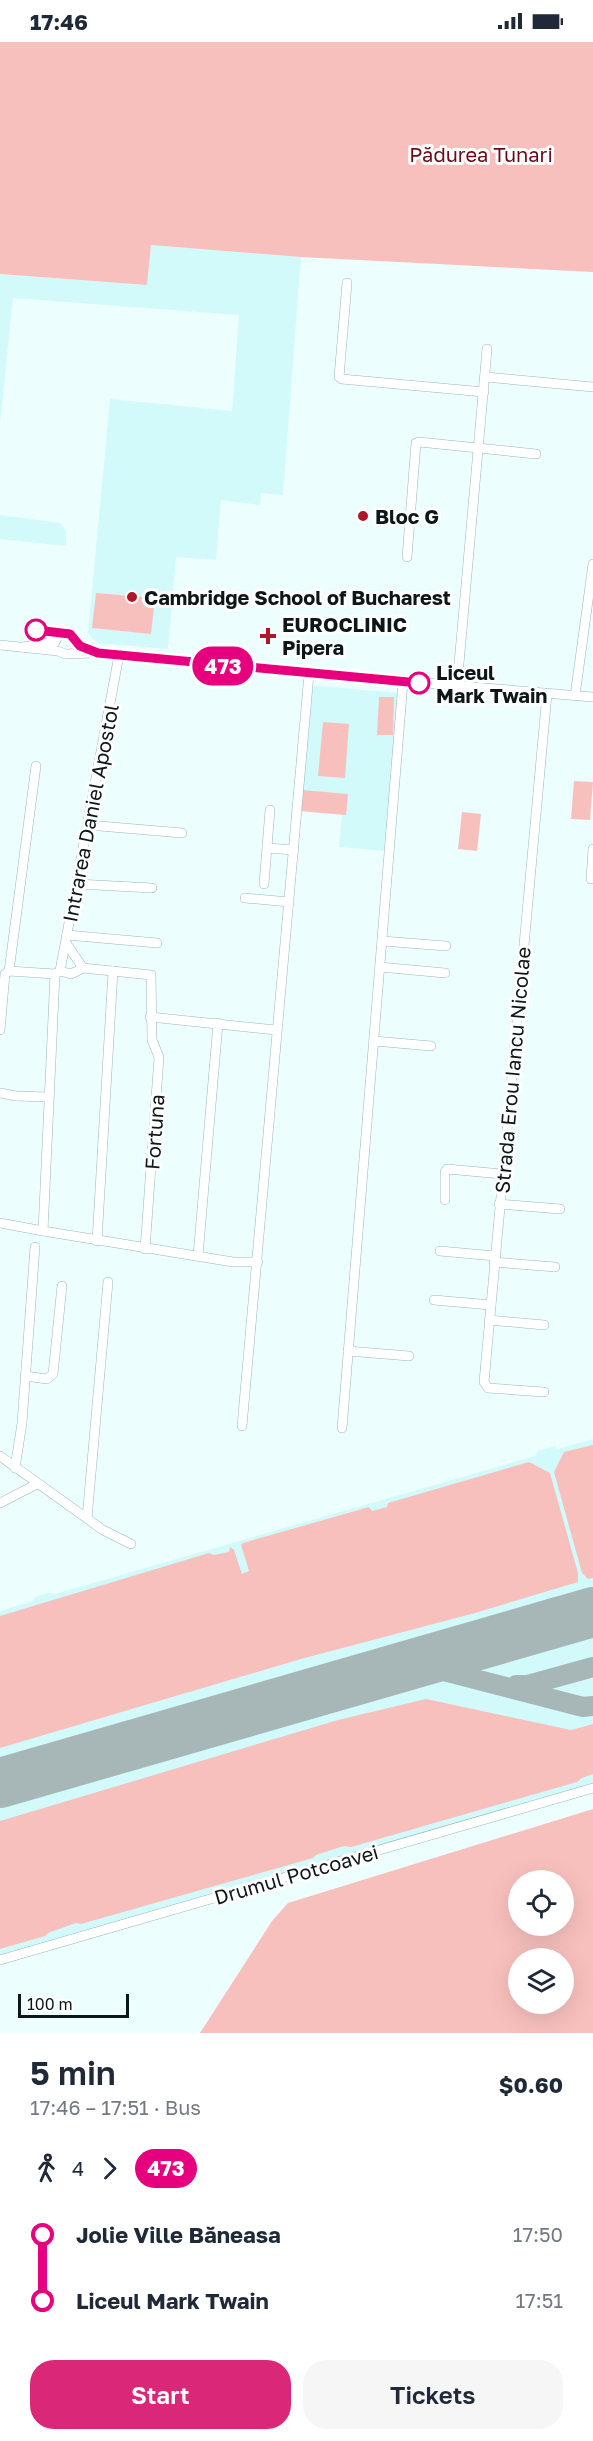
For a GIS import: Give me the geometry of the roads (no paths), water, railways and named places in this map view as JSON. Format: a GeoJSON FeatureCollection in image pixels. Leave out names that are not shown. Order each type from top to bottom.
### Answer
{"type":"FeatureCollection","features":[{"type":"Feature","properties":{"kind":"street"},"geometry":{"type":"LineString","coordinates":[[347,283],[339,377],[484,392]]}},
{"type":"Feature","properties":{"kind":"street"},"geometry":{"type":"LineString","coordinates":[[457,686],[488,349]]}},
{"type":"Feature","properties":{"kind":"street"},"geometry":{"type":"LineString","coordinates":[[485,377],[593,387]]}},
{"type":"Feature","properties":{"kind":"street"},"geometry":{"type":"LineString","coordinates":[[407,557],[416,443],[536,454]]}},
{"type":"Feature","properties":{"kind":"street"},"geometry":{"type":"LineString","coordinates":[[575,696],[593,564]]}},
{"type":"Feature","properties":{"kind":"street"},"geometry":{"type":"LineString","coordinates":[[61,649],[60,634],[67,633],[73,636],[76,643],[95,653]]}},
{"type":"Feature","properties":{"kind":"street"},"geometry":{"type":"LineString","coordinates":[[0,645],[74,650],[76,643]]}},
{"type":"Feature","properties":{"kind":"street"},"geometry":{"type":"LineString","coordinates":[[61,649],[309,674],[593,697]]}},
{"type":"Feature","properties":{"kind":"street","name":"Intrarea Daniel Apostol"},"geometry":{"type":"LineString","coordinates":[[43,1231],[48,1097],[58,973],[120,655]]}},
{"type":"Feature","properties":{"kind":"street"},"geometry":{"type":"LineString","coordinates":[[242,1426],[309,674]]}},
{"type":"Feature","properties":{"kind":"street"},"geometry":{"type":"LineString","coordinates":[[342,1428],[403,682]]}},
{"type":"Feature","properties":{"kind":"street","name":"Strada Erou Iancu Nicolae"},"geometry":{"type":"LineString","coordinates":[[544,1392],[488,1388],[484,1382],[547,693]]}},
{"type":"Feature","properties":{"kind":"street"},"geometry":{"type":"LineString","coordinates":[[0,1030],[5,974],[9,971],[36,766]]}},
{"type":"Feature","properties":{"kind":"street"},"geometry":{"type":"LineString","coordinates":[[264,884],[270,810]]}},
{"type":"Feature","properties":{"kind":"street"},"geometry":{"type":"LineString","coordinates":[[88,825],[182,833]]}},
{"type":"Feature","properties":{"kind":"street"},"geometry":{"type":"LineString","coordinates":[[267,848],[294,850]]}},
{"type":"Feature","properties":{"kind":"street"},"geometry":{"type":"LineString","coordinates":[[591,879],[593,849]]}},
{"type":"Feature","properties":{"kind":"street"},"geometry":{"type":"LineString","coordinates":[[77,884],[152,888]]}},
{"type":"Feature","properties":{"kind":"street"},"geometry":{"type":"LineString","coordinates":[[245,898],[289,902]]}},
{"type":"Feature","properties":{"kind":"street"},"geometry":{"type":"LineString","coordinates":[[66,939],[157,943]]}},
{"type":"Feature","properties":{"kind":"street"},"geometry":{"type":"LineString","coordinates":[[66,939],[82,968]]}},
{"type":"Feature","properties":{"kind":"street"},"geometry":{"type":"LineString","coordinates":[[382,941],[446,946]]}},
{"type":"Feature","properties":{"kind":"street"},"geometry":{"type":"LineString","coordinates":[[380,967],[445,973]]}},
{"type":"Feature","properties":{"kind":"street"},"geometry":{"type":"LineString","coordinates":[[9,971],[70,974],[82,968],[113,971],[97,1241]]}},
{"type":"Feature","properties":{"kind":"street","name":"Fortuna"},"geometry":{"type":"LineString","coordinates":[[113,971],[151,975],[152,1040],[159,1057],[145,1249]]}},
{"type":"Feature","properties":{"kind":"street"},"geometry":{"type":"LineString","coordinates":[[150,1017],[276,1029]]}},
{"type":"Feature","properties":{"kind":"street"},"geometry":{"type":"LineString","coordinates":[[198,1256],[219,1023]]}},
{"type":"Feature","properties":{"kind":"street"},"geometry":{"type":"LineString","coordinates":[[374,1041],[431,1046]]}},
{"type":"Feature","properties":{"kind":"street"},"geometry":{"type":"LineString","coordinates":[[0,1093],[48,1097]]}},
{"type":"Feature","properties":{"kind":"street"},"geometry":{"type":"LineString","coordinates":[[445,1200],[445,1172],[447,1169],[502,1174]]}},
{"type":"Feature","properties":{"kind":"street"},"geometry":{"type":"LineString","coordinates":[[499,1204],[560,1209]]}},
{"type":"Feature","properties":{"kind":"street"},"geometry":{"type":"LineString","coordinates":[[0,1223],[145,1249],[232,1262],[258,1262]]}},
{"type":"Feature","properties":{"kind":"street"},"geometry":{"type":"LineString","coordinates":[[15,1468],[22,1423],[35,1248]]}},
{"type":"Feature","properties":{"kind":"street"},"geometry":{"type":"LineString","coordinates":[[440,1251],[555,1267]]}},
{"type":"Feature","properties":{"kind":"street"},"geometry":{"type":"LineString","coordinates":[[87,1518],[108,1282]]}},
{"type":"Feature","properties":{"kind":"street"},"geometry":{"type":"LineString","coordinates":[[25,1376],[47,1379],[53,1374],[62,1286]]}},
{"type":"Feature","properties":{"kind":"street"},"geometry":{"type":"LineString","coordinates":[[434,1300],[491,1305]]}},
{"type":"Feature","properties":{"kind":"street"},"geometry":{"type":"LineString","coordinates":[[489,1320],[544,1325]]}},
{"type":"Feature","properties":{"kind":"street"},"geometry":{"type":"LineString","coordinates":[[348,1351],[409,1356]]}},
{"type":"Feature","properties":{"kind":"street"},"geometry":{"type":"LineString","coordinates":[[0,1456],[115,1537],[130,1544]]}},
{"type":"Feature","properties":{"kind":"street"},"geometry":{"type":"LineString","coordinates":[[0,1503],[37,1484]]}},
{"type":"Feature","properties":{"kind":"street","name":"Drumul Potcoavei"},"geometry":{"type":"LineString","coordinates":[[0,1960],[593,1788]]}},
{"type":"Feature","properties":{"kind":"place","name":"Bloc G"},"geometry":{"type":"Point","coordinates":[363,516]}},
{"type":"Feature","properties":{"kind":"place","name":"Cambridge School of Bucharest"},"geometry":{"type":"Point","coordinates":[132,597]}},
{"type":"Feature","properties":{"kind":"place","name":"EUROCLINIC Pipera"},"geometry":{"type":"Point","coordinates":[268,636]}},
{"type":"Feature","properties":{"kind":"place","name":"Liceul Mark Twain"},"geometry":{"type":"Point","coordinates":[419,683]}},
{"type":"Feature","properties":{"kind":"park label","name":"Pădurea Tunari"},"geometry":{"type":"Point","coordinates":[481,154]}}]}
